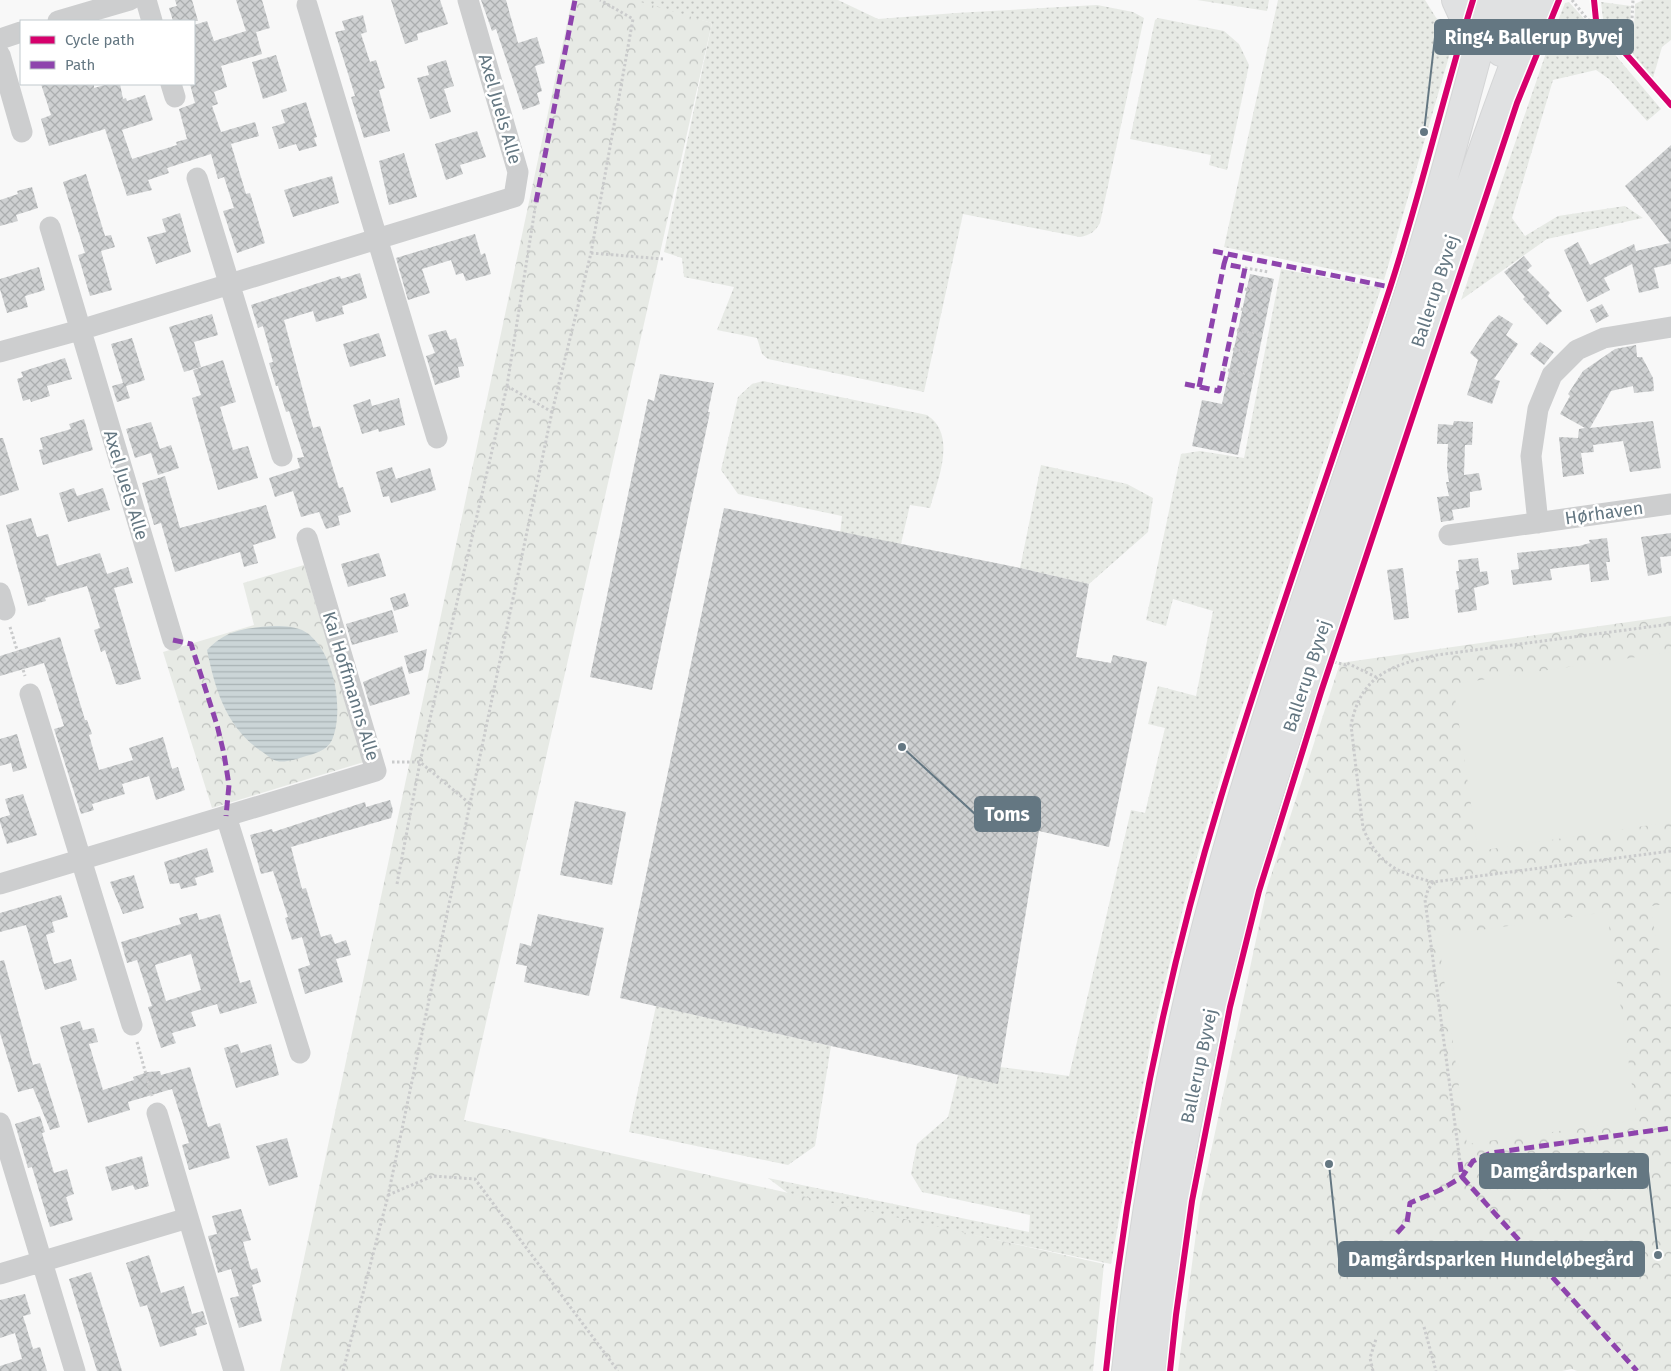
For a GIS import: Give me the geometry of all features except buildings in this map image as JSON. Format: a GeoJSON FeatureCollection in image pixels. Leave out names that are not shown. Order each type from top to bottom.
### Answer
{"type":"FeatureCollection","features":[{"type":"Feature","properties":{"kind":"main road"},"geometry":{"type":"LineString","coordinates":[[1456,0],[1468,31],[1472,50],[1472,73]]}},
{"type":"Feature","properties":{"kind":"main road","name":"Ballerup Byvej"},"geometry":{"type":"LineString","coordinates":[[1126,1371],[1139,1269],[1162,1126],[1179,1042],[1216,889],[1263,733],[1420,259],[1492,0]]}},
{"type":"Feature","properties":{"kind":"main road"},"geometry":{"type":"LineString","coordinates":[[1457,223],[1516,0]]}},
{"type":"Feature","properties":{"kind":"main road","name":"Ballerup Byvej"},"geometry":{"type":"LineString","coordinates":[[1151,1371],[1162,1271],[1185,1130],[1220,970],[1240,892],[1285,741],[1457,223],[1497,107],[1539,0]]}},
{"type":"Feature","properties":{"kind":"street"},"geometry":{"type":"LineString","coordinates":[[61,20],[130,0]]}},
{"type":"Feature","properties":{"kind":"street"},"geometry":{"type":"LineString","coordinates":[[146,0],[152,20]]}},
{"type":"Feature","properties":{"kind":"street","name":"Axel Juels Alle"},"geometry":{"type":"LineString","coordinates":[[0,352],[230,285],[514,197],[518,172],[468,0]]}},
{"type":"Feature","properties":{"kind":"street"},"geometry":{"type":"LineString","coordinates":[[307,5],[437,438]]}},
{"type":"Feature","properties":{"kind":"street"},"geometry":{"type":"LineString","coordinates":[[0,38],[20,32]]}},
{"type":"Feature","properties":{"kind":"street"},"geometry":{"type":"LineString","coordinates":[[0,55],[22,132]]}},
{"type":"Feature","properties":{"kind":"street"},"geometry":{"type":"LineString","coordinates":[[197,178],[282,456]]}},
{"type":"Feature","properties":{"kind":"street","name":"Axel Juels Alle"},"geometry":{"type":"LineString","coordinates":[[50,227],[173,640]]}},
{"type":"Feature","properties":{"kind":"street"},"geometry":{"type":"LineString","coordinates":[[1538,523],[1531,456],[1538,409],[1552,375],[1577,350],[1604,338],[1671,327]]}},
{"type":"Feature","properties":{"kind":"street","name":"Hørhaven"},"geometry":{"type":"LineString","coordinates":[[1449,534],[1671,504]]}},
{"type":"Feature","properties":{"kind":"street","name":"Kai Hoffmanns Alle"},"geometry":{"type":"LineString","coordinates":[[0,884],[376,771],[307,538]]}},
{"type":"Feature","properties":{"kind":"street"},"geometry":{"type":"LineString","coordinates":[[30,694],[132,1025]]}},
{"type":"Feature","properties":{"kind":"street"},"geometry":{"type":"LineString","coordinates":[[226,816],[300,1053]]}},
{"type":"Feature","properties":{"kind":"street"},"geometry":{"type":"LineString","coordinates":[[157,1113],[234,1371]]}},
{"type":"Feature","properties":{"kind":"street"},"geometry":{"type":"LineString","coordinates":[[0,1123],[75,1371]]}},
{"type":"Feature","properties":{"kind":"street"},"geometry":{"type":"LineString","coordinates":[[0,1274],[188,1218]]}},
{"type":"Feature","properties":{"kind":"path"},"geometry":{"type":"LineString","coordinates":[[343,1371],[388,1196],[552,412],[591,253],[633,19],[600,0]]}},
{"type":"Feature","properties":{"kind":"path"},"geometry":{"type":"LineString","coordinates":[[1572,0],[1588,20],[1600,25]]}},
{"type":"Feature","properties":{"kind":"path"},"geometry":{"type":"LineString","coordinates":[[1630,58],[1633,0]]}},
{"type":"Feature","properties":{"kind":"path"},"geometry":{"type":"LineString","coordinates":[[1595,15],[1600,25]]}},
{"type":"Feature","properties":{"kind":"path"},"geometry":{"type":"LineString","coordinates":[[1591,26],[1600,25]]}},
{"type":"Feature","properties":{"kind":"path"},"geometry":{"type":"LineString","coordinates":[[1624,51],[1636,65]]}},
{"type":"Feature","properties":{"kind":"path"},"geometry":{"type":"LineString","coordinates":[[397,884],[420,762],[507,386],[536,202]]}},
{"type":"Feature","properties":{"kind":"path"},"geometry":{"type":"LineString","coordinates":[[591,253],[664,259]]}},
{"type":"Feature","properties":{"kind":"path"},"geometry":{"type":"LineString","coordinates":[[1245,268],[1269,272]]}},
{"type":"Feature","properties":{"kind":"path"},"geometry":{"type":"LineString","coordinates":[[1240,288],[1266,292]]}},
{"type":"Feature","properties":{"kind":"path"},"geometry":{"type":"LineString","coordinates":[[1236,308],[1262,313]]}},
{"type":"Feature","properties":{"kind":"path"},"geometry":{"type":"LineString","coordinates":[[1232,329],[1257,334]]}},
{"type":"Feature","properties":{"kind":"path"},"geometry":{"type":"LineString","coordinates":[[1228,348],[1253,353]]}},
{"type":"Feature","properties":{"kind":"path"},"geometry":{"type":"LineString","coordinates":[[1223,369],[1248,374]]}},
{"type":"Feature","properties":{"kind":"path"},"geometry":{"type":"LineString","coordinates":[[507,386],[552,412]]}},
{"type":"Feature","properties":{"kind":"path"},"geometry":{"type":"LineString","coordinates":[[3,601],[30,694]]}},
{"type":"Feature","properties":{"kind":"path"},"geometry":{"type":"LineString","coordinates":[[1671,624],[1437,655],[1407,661],[1376,677],[1365,687],[1355,708],[1351,725],[1363,828],[1375,850],[1394,869],[1433,882],[1671,851]]}},
{"type":"Feature","properties":{"kind":"path"},"geometry":{"type":"LineString","coordinates":[[1329,669],[1334,653]]}},
{"type":"Feature","properties":{"kind":"path"},"geometry":{"type":"LineString","coordinates":[[1336,663],[1346,665],[1347,663],[1376,677]]}},
{"type":"Feature","properties":{"kind":"path"},"geometry":{"type":"LineString","coordinates":[[394,762],[420,762],[469,803]]}},
{"type":"Feature","properties":{"kind":"path"},"geometry":{"type":"LineString","coordinates":[[1433,882],[1425,900],[1460,1162]]}},
{"type":"Feature","properties":{"kind":"path"},"geometry":{"type":"LineString","coordinates":[[132,1025],[157,1113]]}},
{"type":"Feature","properties":{"kind":"path"},"geometry":{"type":"LineString","coordinates":[[388,1196],[434,1176],[475,1179],[618,1371]]}},
{"type":"Feature","properties":{"kind":"path"},"geometry":{"type":"LineString","coordinates":[[1424,1327],[1436,1371]]}},
{"type":"Feature","properties":{"kind":"path"},"geometry":{"type":"LineString","coordinates":[[1373,1371],[1370,1358],[1376,1340]]}},
{"type":"Feature","properties":{"kind":"green space"},"geometry":{"type":"Polygon","coordinates":[[[572,0],[634,0],[712,23],[464,1120],[1104,1264],[1093,1371],[280,1371],[572,0]]]}},
{"type":"Feature","properties":{"kind":"green space"},"geometry":{"type":"Polygon","coordinates":[[[626,0],[838,0],[878,19],[1097,5],[1133,12],[1144,18],[1100,223],[1092,233],[1080,237],[963,214],[924,392],[768,359],[762,354],[757,338],[717,330],[734,287],[684,277],[682,258],[664,252],[712,23],[626,0]]]}},
{"type":"Feature","properties":{"kind":"green space"},"geometry":{"type":"Polygon","coordinates":[[[1197,0],[1269,0],[1267,11],[1197,0]]]}},
{"type":"Feature","properties":{"kind":"green space"},"geometry":{"type":"Polygon","coordinates":[[[1278,0],[1425,0],[1445,32],[1450,53],[1384,280],[1224,247],[1278,0]]]}},
{"type":"Feature","properties":{"kind":"green space"},"geometry":{"type":"Polygon","coordinates":[[[1643,0],[1671,0],[1671,40],[1662,47],[1653,78],[1633,54],[1635,4],[1643,0]]]}},
{"type":"Feature","properties":{"kind":"green space"},"geometry":{"type":"Polygon","coordinates":[[[1569,2],[1587,22],[1585,25],[1572,29],[1556,26],[1565,3],[1569,2]]]}},
{"type":"Feature","properties":{"kind":"green space"},"geometry":{"type":"Polygon","coordinates":[[[1601,2],[1631,6],[1629,50],[1603,19],[1601,2]]]}},
{"type":"Feature","properties":{"kind":"green space"},"geometry":{"type":"Polygon","coordinates":[[[1158,18],[1224,31],[1239,44],[1249,65],[1227,170],[1209,165],[1211,155],[1130,139],[1155,20],[1158,18]]]}},
{"type":"Feature","properties":{"kind":"green space"},"geometry":{"type":"Polygon","coordinates":[[[1601,38],[1661,109],[1647,121],[1609,79],[1596,70],[1553,80],[1512,218],[1525,236],[1558,216],[1625,206],[1643,218],[1547,239],[1461,300],[1546,53],[1601,38]]]}},
{"type":"Feature","properties":{"kind":"green space"},"geometry":{"type":"Polygon","coordinates":[[[1281,269],[1381,288],[1237,722],[1189,884],[1151,1040],[1111,1264],[793,1197],[768,1178],[1029,1232],[1030,1215],[922,1192],[911,1174],[917,1144],[948,1117],[958,1075],[1000,1067],[1069,1076],[1131,810],[1145,813],[1165,728],[1148,724],[1158,686],[1196,696],[1213,611],[1173,599],[1166,626],[1146,620],[1181,454],[1200,451],[1244,458],[1281,269]]]}},
{"type":"Feature","properties":{"kind":"green space"},"geometry":{"type":"Polygon","coordinates":[[[763,381],[927,415],[936,424],[942,434],[943,446],[943,459],[937,485],[930,508],[910,505],[900,548],[840,534],[842,516],[738,494],[721,470],[738,397],[752,384],[763,381]]]}},
{"type":"Feature","properties":{"kind":"green space"},"geometry":{"type":"Polygon","coordinates":[[[1041,465],[1127,484],[1153,498],[1148,532],[1089,584],[1020,568],[1041,465]]]}},
{"type":"Feature","properties":{"kind":"green space"},"geometry":{"type":"Polygon","coordinates":[[[304,565],[364,762],[212,808],[163,652],[254,625],[243,583],[304,565]]]}},
{"type":"Feature","properties":{"kind":"green space"},"geometry":{"type":"Polygon","coordinates":[[[1671,616],[1671,1371],[1577,1371],[1572,1369],[1562,1371],[1178,1371],[1200,1203],[1267,888],[1340,663],[1671,616]]]}},
{"type":"Feature","properties":{"kind":"green space"},"geometry":{"type":"Polygon","coordinates":[[[1671,652],[1671,822],[1478,851],[1453,684],[1671,652]]]}},
{"type":"Feature","properties":{"kind":"green space"},"geometry":{"type":"Polygon","coordinates":[[[1671,903],[1671,945],[1657,947],[1651,906],[1671,903]]]}},
{"type":"Feature","properties":{"kind":"green space"},"geometry":{"type":"Polygon","coordinates":[[[1607,912],[1637,1120],[1467,1144],[1438,936],[1607,912]]]}},
{"type":"Feature","properties":{"kind":"green space"},"geometry":{"type":"Polygon","coordinates":[[[1671,948],[1671,993],[1663,994],[1657,950],[1671,948]]]}},
{"type":"Feature","properties":{"kind":"green space"},"geometry":{"type":"Polygon","coordinates":[[[656,1006],[831,1046],[815,1146],[788,1165],[629,1132],[656,1006]]]}},
{"type":"Feature","properties":{"kind":"shaded area"},"geometry":{"type":"Polygon","coordinates":[[[287,626],[302,630],[313,638],[329,664],[337,696],[336,727],[330,744],[315,753],[283,762],[273,759],[261,751],[239,731],[218,693],[207,650],[221,638],[236,631],[287,626]]]}},
{"type":"Feature","properties":{"kind":"marked path"},"geometry":{"type":"LineString","coordinates":[[536,202],[575,0]]}},
{"type":"Feature","properties":{"kind":"marked path"},"geometry":{"type":"LineString","coordinates":[[1213,251],[1390,287]]}},
{"type":"Feature","properties":{"kind":"marked path"},"geometry":{"type":"LineString","coordinates":[[1185,384],[1219,391],[1245,268],[1224,264],[1227,254]]}},
{"type":"Feature","properties":{"kind":"marked path"},"geometry":{"type":"LineString","coordinates":[[1199,387],[1224,264]]}},
{"type":"Feature","properties":{"kind":"marked path"},"geometry":{"type":"LineString","coordinates":[[173,640],[191,644],[217,725],[229,785],[226,816]]}},
{"type":"Feature","properties":{"kind":"marked path"},"geometry":{"type":"LineString","coordinates":[[1397,1233],[1407,1222],[1410,1203],[1440,1190],[1462,1177],[1473,1161],[1491,1153],[1671,1128]]}},
{"type":"Feature","properties":{"kind":"marked path"},"geometry":{"type":"LineString","coordinates":[[1460,1162],[1462,1177],[1637,1371]]}},
{"type":"Feature","properties":{"kind":"cycle path"},"geometry":{"type":"LineString","coordinates":[[1106,1371],[1114,1298],[1136,1153],[1165,1009],[1201,867],[1261,669],[1390,288],[1473,0]]}},
{"type":"Feature","properties":{"kind":"cycle path"},"geometry":{"type":"LineString","coordinates":[[1170,1371],[1192,1201],[1230,1007],[1259,891],[1321,692],[1517,103],[1559,0]]}},
{"type":"Feature","properties":{"kind":"cycle path"},"geometry":{"type":"LineString","coordinates":[[1594,0],[1596,20],[1671,105]]}},
{"type":"Feature","properties":{"kind":"place","name":"Ring4 Ballerup Byvej"},"geometry":{"type":"Point","coordinates":[1424,132]}},
{"type":"Feature","properties":{"kind":"place","name":"Toms"},"geometry":{"type":"Point","coordinates":[902,747]}},
{"type":"Feature","properties":{"kind":"place","name":"Damgårdsparken Hundeløbegård"},"geometry":{"type":"Point","coordinates":[1329,1164]}},
{"type":"Feature","properties":{"kind":"place","name":"Damgårdsparken"},"geometry":{"type":"Point","coordinates":[1658,1255]}}]}
